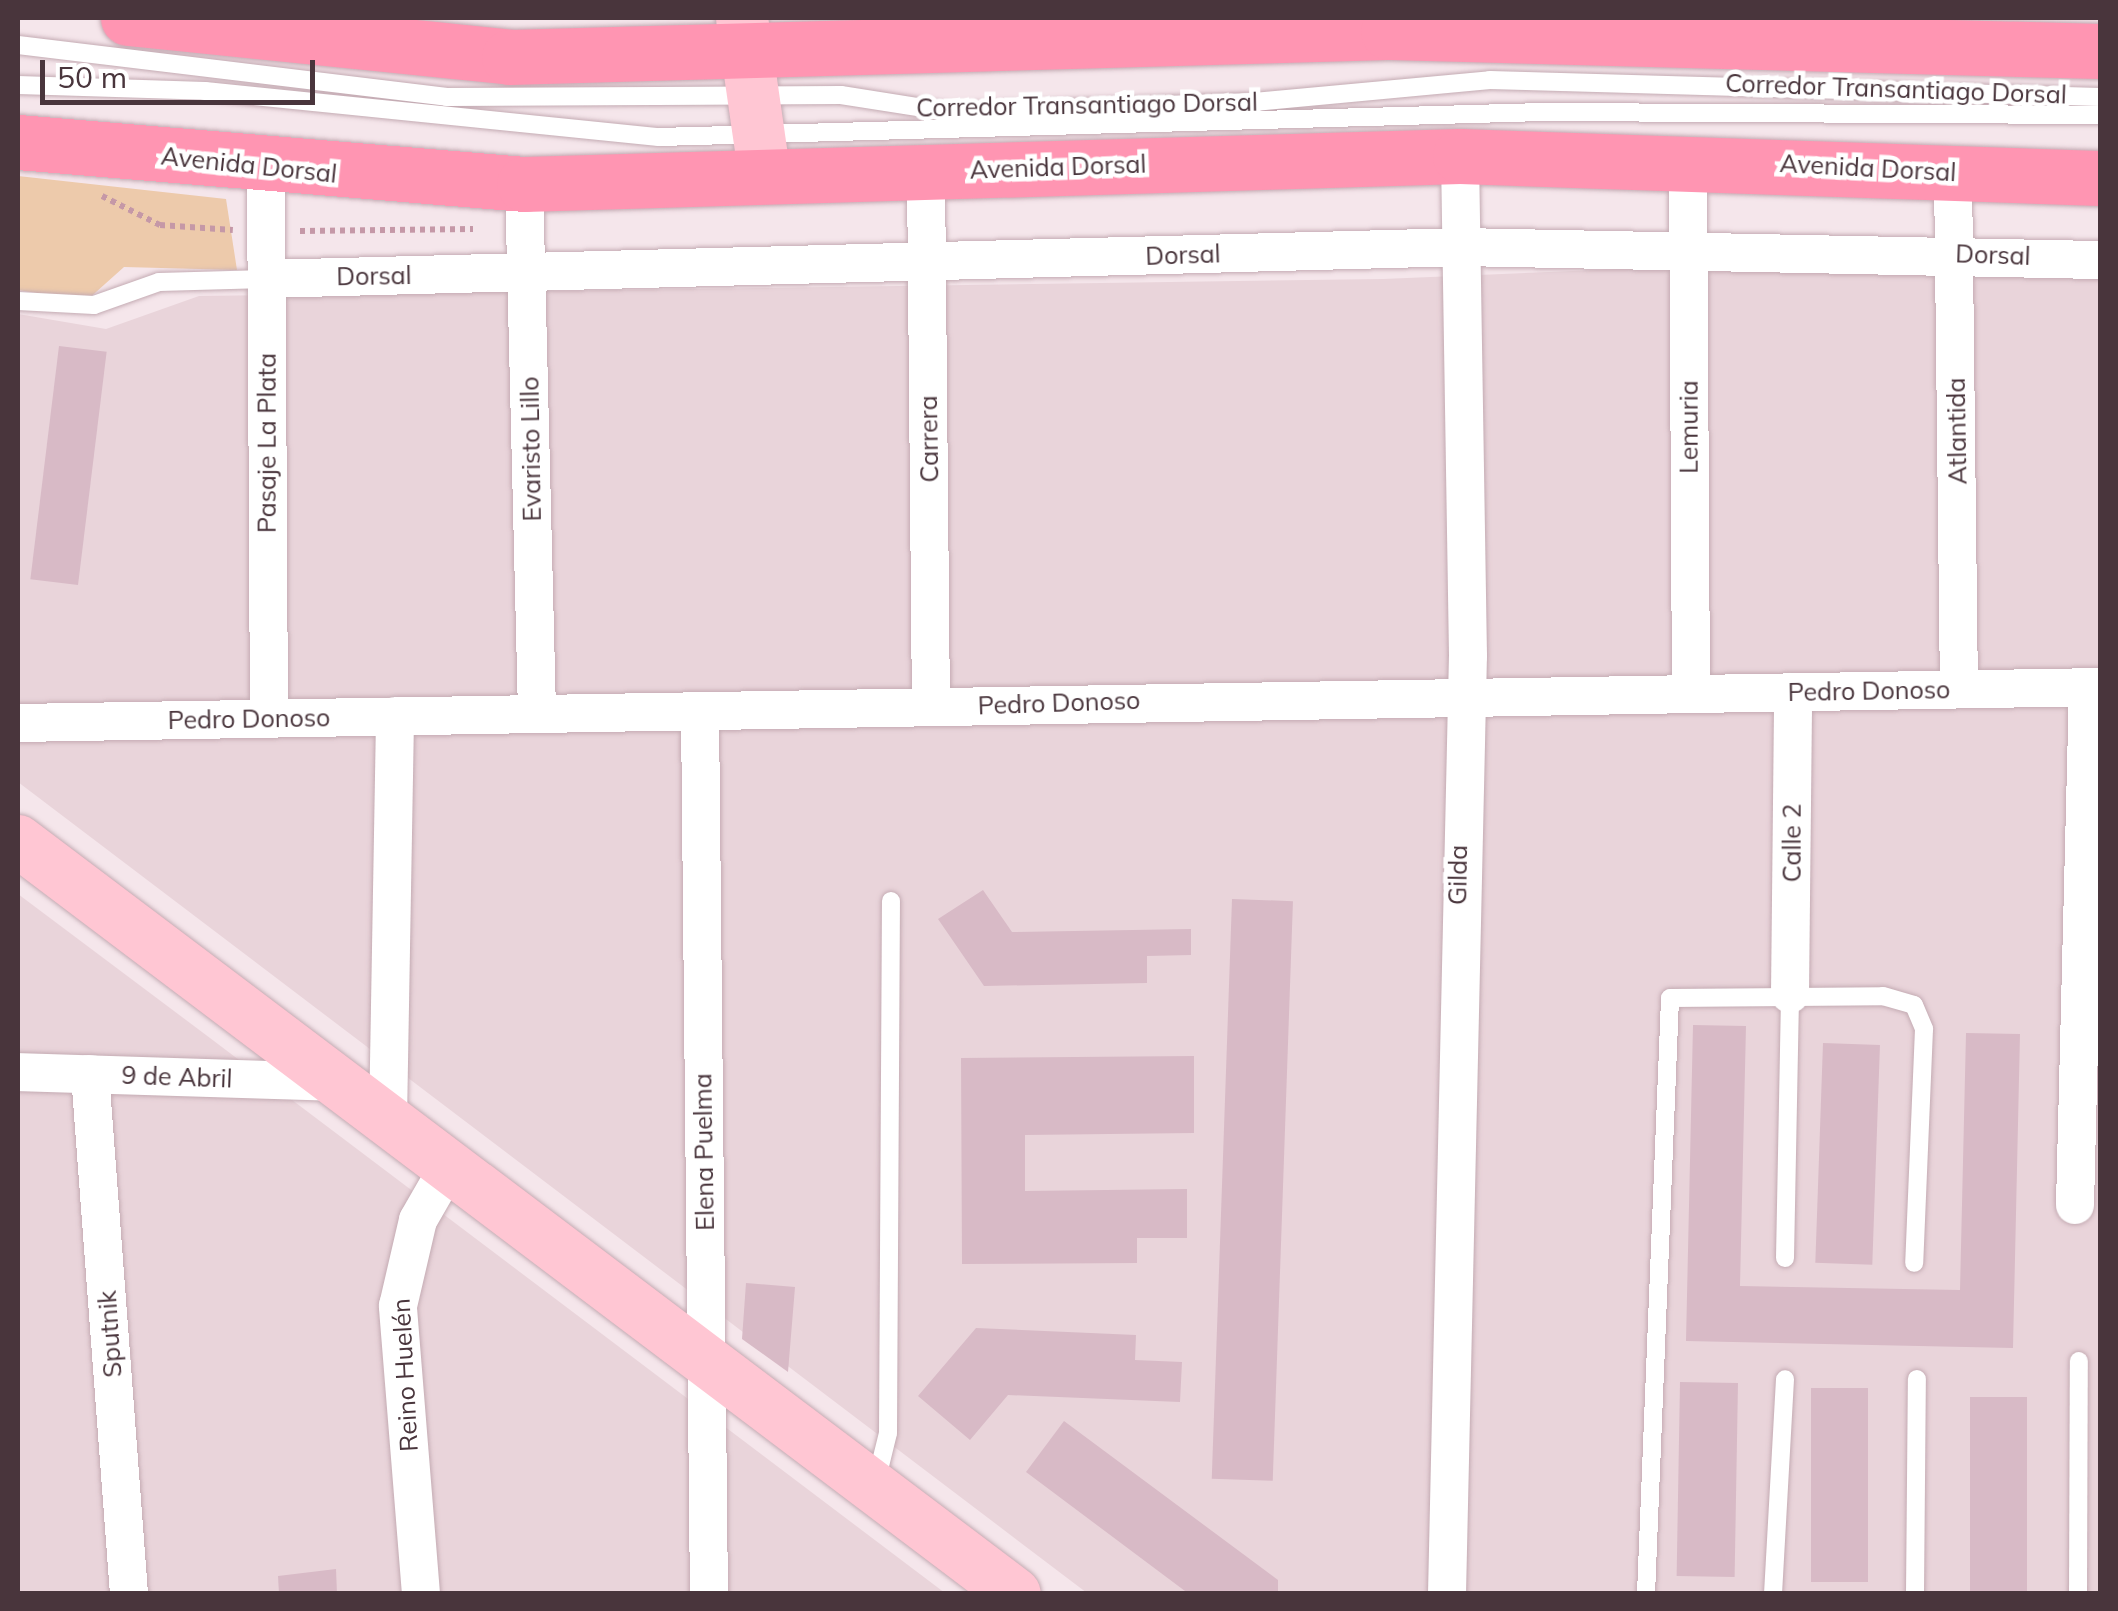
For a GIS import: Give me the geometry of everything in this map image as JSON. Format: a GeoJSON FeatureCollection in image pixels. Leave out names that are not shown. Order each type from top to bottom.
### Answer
{"type":"FeatureCollection","features":[{"type":"Feature","properties":{"kind":"main road","name":"Avenida Dorsal"},"geometry":{"type":"LineString","coordinates":[[128,18],[257,26],[509,57],[751,96],[926,171],[1460,156],[1688,160],[2100,178]]}},
{"type":"Feature","properties":{"kind":"main road","name":"Avenida Dorsal"},"geometry":{"type":"LineString","coordinates":[[18,142],[266,167],[524,184],[751,96],[940,32],[1388,32],[1684,26],[1952,31],[2100,51]]}},
{"type":"Feature","properties":{"kind":"main road"},"geometry":{"type":"LineString","coordinates":[[18,840],[1015,1594]]}},
{"type":"Feature","properties":{"kind":"street","name":"Gilda"},"geometry":{"type":"LineString","coordinates":[[1447,1594],[1464,691],[1460,156]]}},
{"type":"Feature","properties":{"kind":"street","name":"Lemuria"},"geometry":{"type":"LineString","coordinates":[[1688,160],[1691,694]]}},
{"type":"Feature","properties":{"kind":"street","name":"Pasaje La Plata"},"geometry":{"type":"LineString","coordinates":[[266,167],[269,718]]}},
{"type":"Feature","properties":{"kind":"street","name":"Carrera"},"geometry":{"type":"LineString","coordinates":[[926,171],[931,707]]}},
{"type":"Feature","properties":{"kind":"street","name":"Atlantida"},"geometry":{"type":"LineString","coordinates":[[1953,172],[1960,689]]}},
{"type":"Feature","properties":{"kind":"street","name":"Evaristo Lillo"},"geometry":{"type":"LineString","coordinates":[[524,184],[538,714]]}},
{"type":"Feature","properties":{"kind":"street","name":"Dorsal"},"geometry":{"type":"LineString","coordinates":[[266,279],[1461,247],[1688,248],[2100,260]]}},
{"type":"Feature","properties":{"kind":"street","name":"Pedro Donoso"},"geometry":{"type":"LineString","coordinates":[[18,723],[931,707],[1464,691],[1691,694],[2094,687]]}},
{"type":"Feature","properties":{"kind":"street"},"geometry":{"type":"LineString","coordinates":[[2074,1205],[2094,687]]}},
{"type":"Feature","properties":{"kind":"street","name":"Calle 2"},"geometry":{"type":"LineString","coordinates":[[1790,994],[1792,692]]}},
{"type":"Feature","properties":{"kind":"street","name":"Elena Puelma"},"geometry":{"type":"LineString","coordinates":[[700,711],[710,1594]]}},
{"type":"Feature","properties":{"kind":"street"},"geometry":{"type":"LineString","coordinates":[[388,1120],[394,716]]}},
{"type":"Feature","properties":{"kind":"street","name":"9 de Abril"},"geometry":{"type":"LineString","coordinates":[[18,1072],[337,1082]]}},
{"type":"Feature","properties":{"kind":"street","name":"Sputnik"},"geometry":{"type":"LineString","coordinates":[[90,1074],[130,1594]]}},
{"type":"Feature","properties":{"kind":"street","name":"Reino Huelén"},"geometry":{"type":"LineString","coordinates":[[421,1594],[398,1306],[418,1220],[448,1166]]}},
{"type":"Feature","properties":{"kind":"lane","name":"Corredor Transantiago Dorsal"},"geometry":{"type":"LineString","coordinates":[[18,45],[447,97],[842,96],[950,112],[1254,102],[1490,80],[2100,97]]}},
{"type":"Feature","properties":{"kind":"lane","name":"Corredor Transantiago Dorsal"},"geometry":{"type":"LineString","coordinates":[[18,85],[205,91],[659,136],[751,96],[1524,112],[2100,114]]}},
{"type":"Feature","properties":{"kind":"lane"},"geometry":{"type":"LineString","coordinates":[[18,301],[94,305],[159,282],[266,279]]}},
{"type":"Feature","properties":{"kind":"lane"},"geometry":{"type":"LineString","coordinates":[[874,1487],[888,1432],[891,900]]}},
{"type":"Feature","properties":{"kind":"lane"},"geometry":{"type":"LineString","coordinates":[[1646,1594],[1664,1013],[1670,998],[1687,992],[1904,998],[1920,1014],[1914,1262]]}},
{"type":"Feature","properties":{"kind":"lane"},"geometry":{"type":"LineString","coordinates":[[1785,1258],[1790,994]]}},
{"type":"Feature","properties":{"kind":"lane"},"geometry":{"type":"LineString","coordinates":[[2078,1594],[2079,1361]]}},
{"type":"Feature","properties":{"kind":"lane"},"geometry":{"type":"LineString","coordinates":[[1773,1594],[1785,1379]]}},
{"type":"Feature","properties":{"kind":"lane"},"geometry":{"type":"LineString","coordinates":[[1915,1594],[1917,1380]]}},
{"type":"Feature","properties":{"kind":"shaded area"},"geometry":{"type":"Polygon","coordinates":[[[18,176],[226,199],[237,270],[124,267],[86,301],[18,290],[18,176]]]}},
{"type":"Feature","properties":{"kind":"shaded area"},"geometry":{"type":"Polygon","coordinates":[[[1813,261],[2100,274],[2100,1593],[1087,1593],[18,782],[18,314],[106,329],[199,296],[1383,279],[1813,261]]]}},
{"type":"Feature","properties":{"kind":"shaded area"},"geometry":{"type":"Polygon","coordinates":[[[18,894],[210,1038],[945,1593],[18,1593],[18,894]]]}},
{"type":"Feature","properties":{"kind":"building"},"geometry":{"type":"Polygon","coordinates":[[[59,346],[107,352],[78,585],[30,579],[59,346]]]}},
{"type":"Feature","properties":{"kind":"building"},"geometry":{"type":"Polygon","coordinates":[[[983,890],[1012,932],[1191,929],[1191,955],[1147,956],[1147,983],[984,986],[938,919],[983,890]]]}},
{"type":"Feature","properties":{"kind":"building"},"geometry":{"type":"Polygon","coordinates":[[[1232,899],[1293,901],[1273,1481],[1212,1479],[1232,899]]]}},
{"type":"Feature","properties":{"kind":"building"},"geometry":{"type":"Polygon","coordinates":[[[1693,1025],[1746,1026],[1740,1286],[1960,1290],[1966,1033],[2020,1034],[2013,1348],[1686,1341],[1693,1025]]]}},
{"type":"Feature","properties":{"kind":"building"},"geometry":{"type":"Polygon","coordinates":[[[1823,1043],[1880,1045],[1872,1265],[1815,1263],[1823,1043]]]}},
{"type":"Feature","properties":{"kind":"building"},"geometry":{"type":"Polygon","coordinates":[[[1194,1056],[1194,1133],[1025,1135],[1025,1191],[1187,1189],[1187,1238],[1137,1238],[1137,1263],[962,1264],[961,1058],[1194,1056]]]}},
{"type":"Feature","properties":{"kind":"building"},"geometry":{"type":"Polygon","coordinates":[[[746,1283],[795,1287],[788,1372],[742,1339],[746,1283]]]}},
{"type":"Feature","properties":{"kind":"building"},"geometry":{"type":"Polygon","coordinates":[[[976,1328],[1136,1335],[1135,1360],[1182,1362],[1180,1402],[1008,1395],[970,1440],[918,1396],[976,1328]]]}},
{"type":"Feature","properties":{"kind":"building"},"geometry":{"type":"Polygon","coordinates":[[[1680,1382],[1738,1383],[1735,1577],[1677,1576],[1680,1382]]]}},
{"type":"Feature","properties":{"kind":"building"},"geometry":{"type":"Polygon","coordinates":[[[1811,1388],[1868,1388],[1868,1582],[1811,1582],[1811,1388]]]}},
{"type":"Feature","properties":{"kind":"building"},"geometry":{"type":"Polygon","coordinates":[[[1970,1397],[2027,1397],[2027,1591],[1970,1591],[1970,1397]]]}},
{"type":"Feature","properties":{"kind":"building"},"geometry":{"type":"Polygon","coordinates":[[[1064,1421],[1278,1580],[1278,1594],[1189,1594],[1026,1472],[1064,1421]]]}},
{"type":"Feature","properties":{"kind":"building"},"geometry":{"type":"Polygon","coordinates":[[[336,1569],[337,1594],[279,1594],[278,1576],[336,1569]]]}}]}
